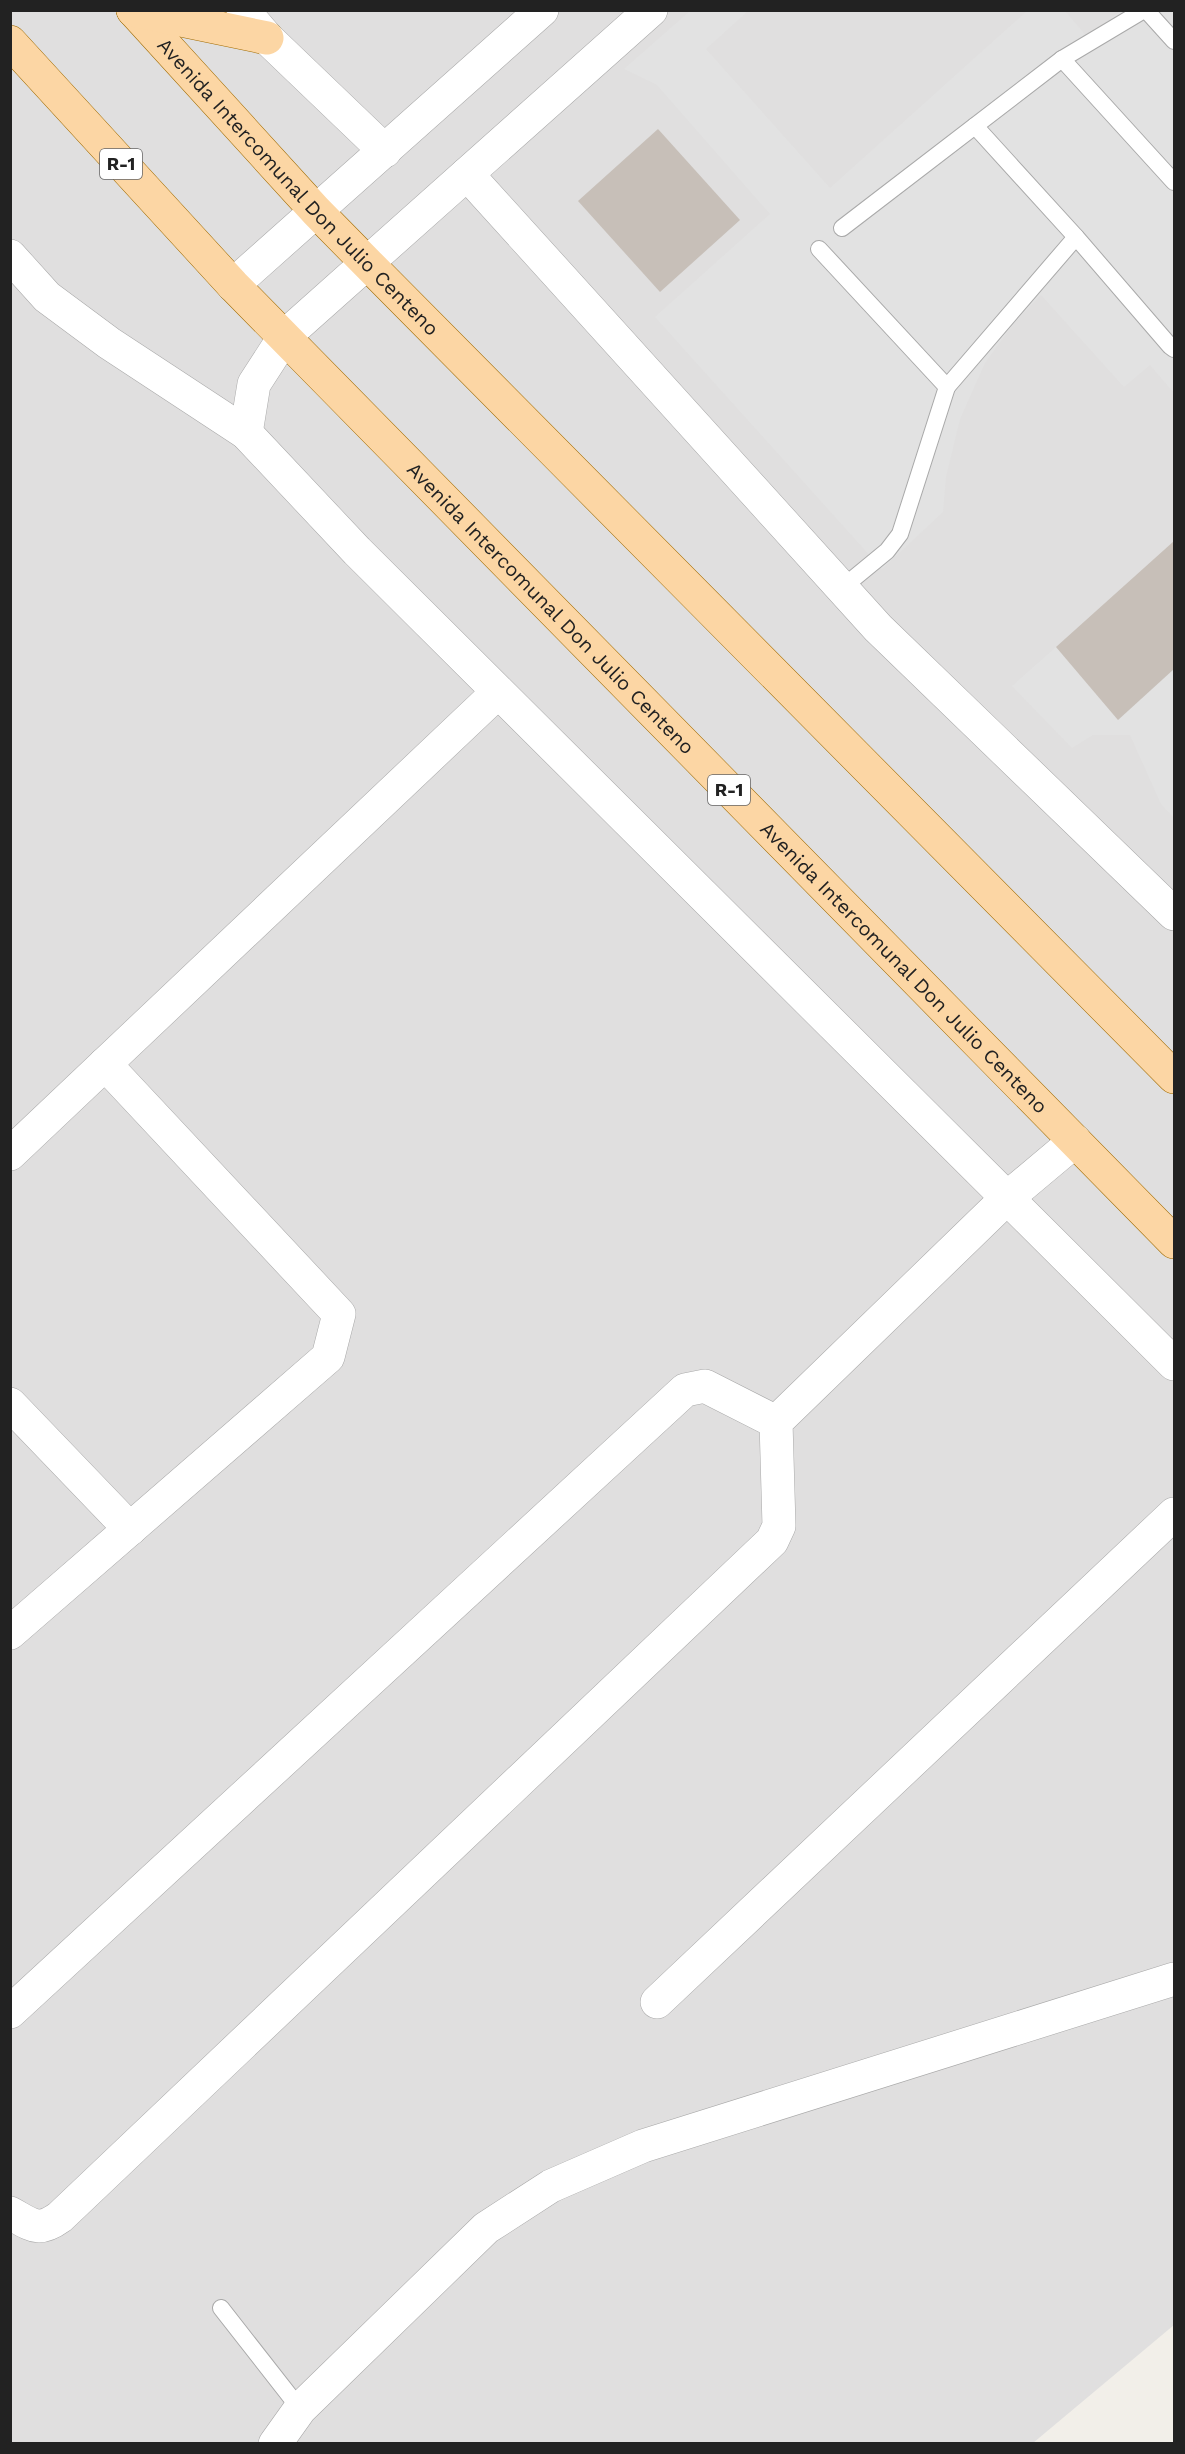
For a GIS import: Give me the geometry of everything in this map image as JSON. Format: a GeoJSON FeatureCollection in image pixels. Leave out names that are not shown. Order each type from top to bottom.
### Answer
{"type":"FeatureCollection","features":[{"type":"Feature","properties":{"kind":"main road"},"geometry":{"type":"LineString","coordinates":[[133,10],[267,38]]}},
{"type":"Feature","properties":{"kind":"main road","name":"Avenida Intercomunal Don Julio Centeno"},"geometry":{"type":"LineString","coordinates":[[133,10],[316,211],[1174,1077]]}},
{"type":"Feature","properties":{"kind":"main road","name":"Avenida Intercomunal Don Julio Centeno"},"geometry":{"type":"LineString","coordinates":[[10,42],[233,285],[1174,1242]]}},
{"type":"Feature","properties":{"kind":"street"},"geometry":{"type":"LineString","coordinates":[[243,10],[267,38],[385,151]]}},
{"type":"Feature","properties":{"kind":"street"},"geometry":{"type":"LineString","coordinates":[[233,285],[542,10]]}},
{"type":"Feature","properties":{"kind":"street"},"geometry":{"type":"LineString","coordinates":[[246,432],[254,384],[285,336],[651,10]]}},
{"type":"Feature","properties":{"kind":"street"},"geometry":{"type":"LineString","coordinates":[[467,174],[878,628],[1174,914]]}},
{"type":"Feature","properties":{"kind":"street"},"geometry":{"type":"LineString","coordinates":[[10,256],[47,297],[73,317],[246,432],[357,551],[1174,1364]]}},
{"type":"Feature","properties":{"kind":"street"},"geometry":{"type":"LineString","coordinates":[[10,1154],[498,692]]}},
{"type":"Feature","properties":{"kind":"street"},"geometry":{"type":"LineString","coordinates":[[10,1634],[328,1357],[339,1314],[105,1064]]}},
{"type":"Feature","properties":{"kind":"street"},"geometry":{"type":"LineString","coordinates":[[10,2212],[37,2227],[49,2225],[60,2217],[772,1541],[779,1526],[776,1422],[1007,1198],[1076,1141]]}},
{"type":"Feature","properties":{"kind":"street"},"geometry":{"type":"LineString","coordinates":[[10,2012],[685,1390],[705,1386],[776,1422]]}},
{"type":"Feature","properties":{"kind":"street"},"geometry":{"type":"LineString","coordinates":[[10,1404],[130,1528]]}},
{"type":"Feature","properties":{"kind":"street"},"geometry":{"type":"LineString","coordinates":[[657,2002],[1174,1514]]}},
{"type":"Feature","properties":{"kind":"street"},"geometry":{"type":"LineString","coordinates":[[275,2444],[300,2409],[486,2228],[551,2186],[643,2146],[1174,1979]]}},
{"type":"Feature","properties":{"kind":"lane"},"geometry":{"type":"LineString","coordinates":[[842,228],[1062,58],[1145,10],[1174,41]]}},
{"type":"Feature","properties":{"kind":"lane"},"geometry":{"type":"LineString","coordinates":[[1062,58],[1174,183]]}},
{"type":"Feature","properties":{"kind":"lane"},"geometry":{"type":"LineString","coordinates":[[975,126],[1174,349]]}},
{"type":"Feature","properties":{"kind":"lane"},"geometry":{"type":"LineString","coordinates":[[842,588],[887,551],[900,534],[947,387],[1076,237]]}},
{"type":"Feature","properties":{"kind":"lane"},"geometry":{"type":"LineString","coordinates":[[819,249],[947,387]]}},
{"type":"Feature","properties":{"kind":"lane"},"geometry":{"type":"LineString","coordinates":[[221,2308],[300,2409]]}},
{"type":"Feature","properties":{"kind":"shaded area"},"geometry":{"type":"Polygon","coordinates":[[[11,11],[1174,11],[1174,2325],[1033,2443],[11,2444],[11,11]]]}},
{"type":"Feature","properties":{"kind":"shaded area"},"geometry":{"type":"Polygon","coordinates":[[[690,11],[748,11],[706,49],[830,188],[1027,11],[1065,11],[1088,38],[1120,11],[1174,11],[1174,393],[1150,365],[1124,387],[1041,295],[1014,323],[985,363],[960,419],[946,477],[943,512],[882,569],[655,317],[770,214],[657,85],[624,69],[690,11]]]}},
{"type":"Feature","properties":{"kind":"shaded area"},"geometry":{"type":"Polygon","coordinates":[[[1056,647],[1118,720],[1174,669],[1174,818],[1161,804],[1130,735],[1093,735],[1072,748],[1012,686],[1056,647]]]}},
{"type":"Feature","properties":{"kind":"building"},"geometry":{"type":"Polygon","coordinates":[[[658,129],[740,220],[660,292],[578,201],[658,129]]]}},
{"type":"Feature","properties":{"kind":"building"},"geometry":{"type":"Polygon","coordinates":[[[1174,541],[1174,669],[1118,720],[1056,647],[1174,541]]]}}]}
